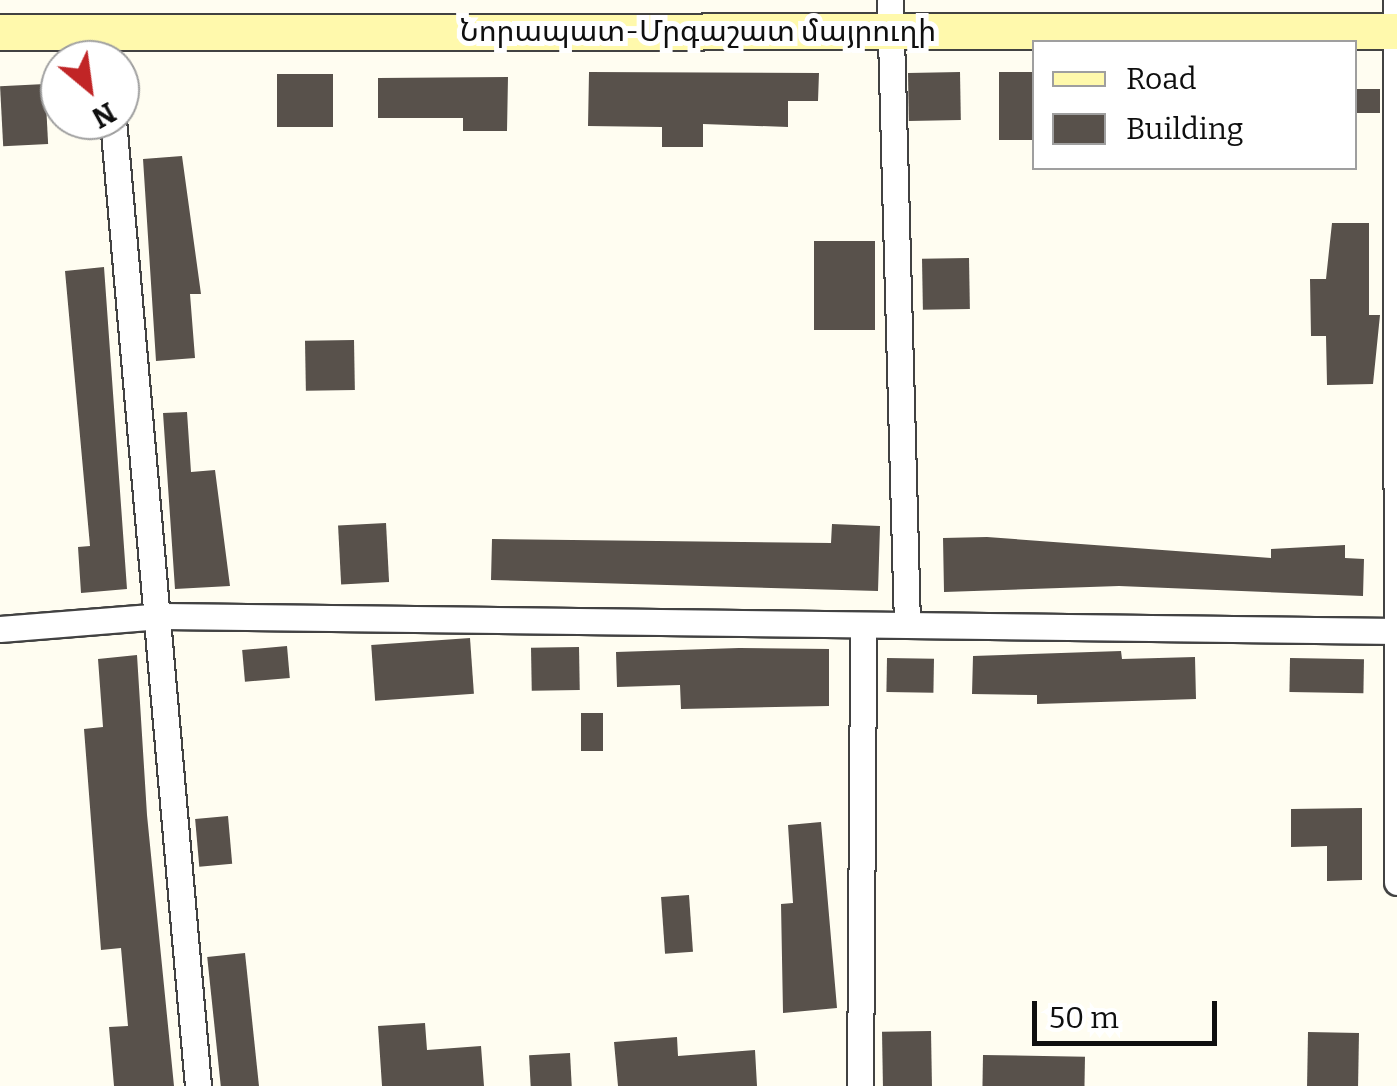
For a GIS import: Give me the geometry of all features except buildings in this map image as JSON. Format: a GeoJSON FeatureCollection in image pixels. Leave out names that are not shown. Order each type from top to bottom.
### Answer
{"type":"FeatureCollection","features":[{"type":"Feature","properties":{"kind":"main road","name":"Նորապատ-Մրգաշատ մայրուղի"},"geometry":{"type":"LineString","coordinates":[[140,45],[889,15],[1395,21]]}},
{"type":"Feature","properties":{"kind":"main road","name":"Նորապատ-Մրգաշատ մայրուղի"},"geometry":{"type":"LineString","coordinates":[[0,32],[60,40]]}},
{"type":"Feature","properties":{"kind":"street"},"geometry":{"type":"LineString","coordinates":[[889,15],[906,622]]}},
{"type":"Feature","properties":{"kind":"street"},"geometry":{"type":"LineString","coordinates":[[1395,21],[1397,882]]}},
{"type":"Feature","properties":{"kind":"street"},"geometry":{"type":"LineString","coordinates":[[114,140],[163,616],[198,1086]]}},
{"type":"Feature","properties":{"kind":"street"},"geometry":{"type":"LineString","coordinates":[[0,629],[163,616],[863,626],[906,622],[1394,631]]}},
{"type":"Feature","properties":{"kind":"street"},"geometry":{"type":"LineString","coordinates":[[860,1086],[863,626]]}}]}
